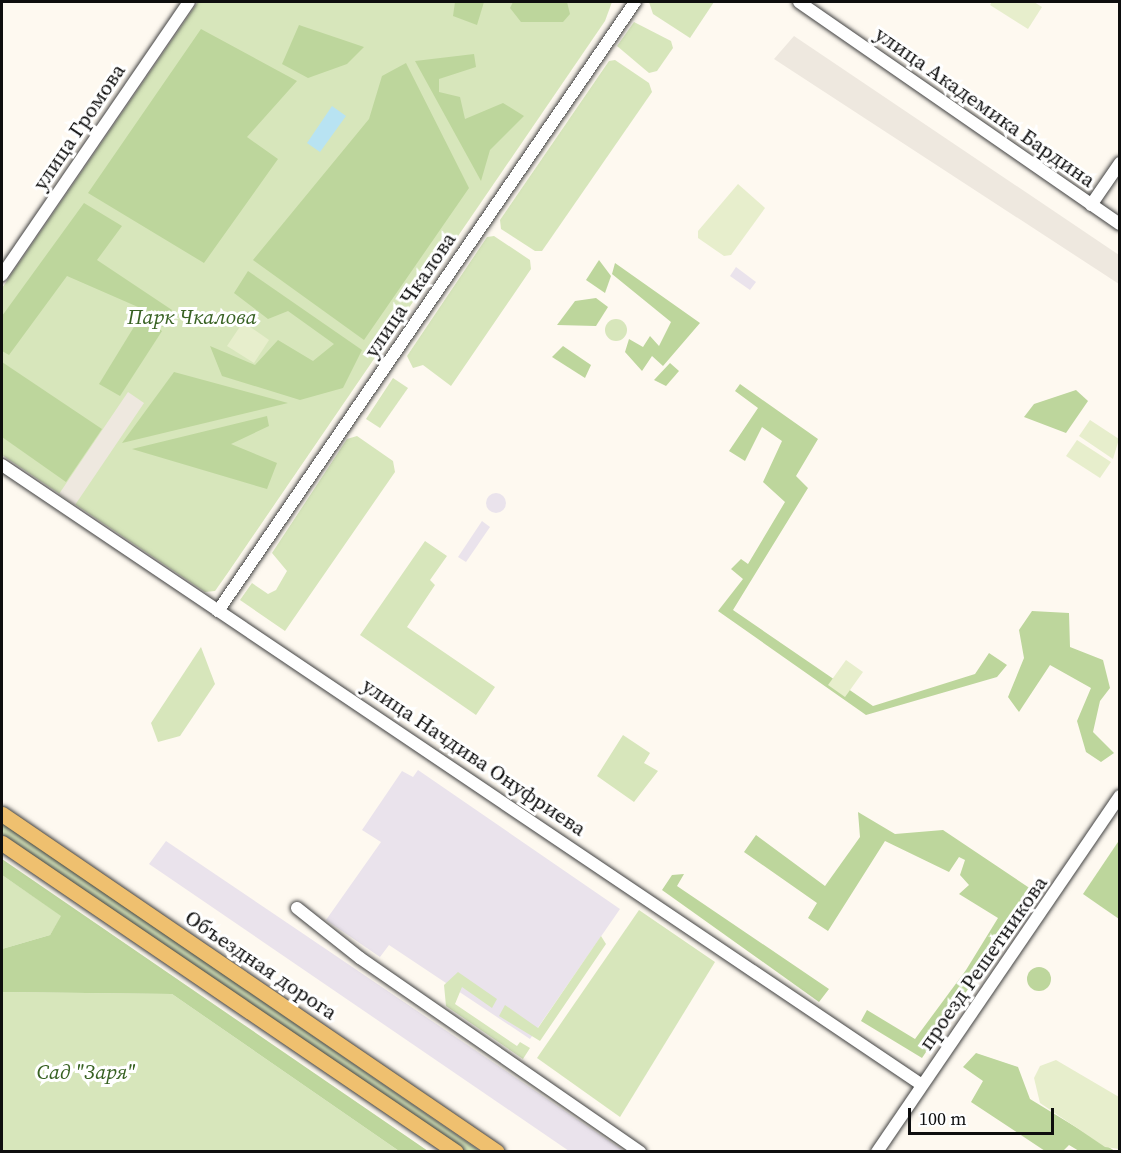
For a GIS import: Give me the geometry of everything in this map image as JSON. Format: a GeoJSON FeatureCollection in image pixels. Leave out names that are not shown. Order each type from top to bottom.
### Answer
{"type":"FeatureCollection","features":[{"type":"Feature","properties":{"kind":"main road","name":"Объездная дорога"},"geometry":{"type":"LineString","coordinates":[[2,814],[497,1152]]}},
{"type":"Feature","properties":{"kind":"main road","name":"Объездная дорога"},"geometry":{"type":"LineString","coordinates":[[2,843],[456,1152]]}},
{"type":"Feature","properties":{"kind":"street","name":"улица Громова"},"geometry":{"type":"LineString","coordinates":[[2,275],[189,2]]}},
{"type":"Feature","properties":{"kind":"street","name":"улица Чкалова"},"geometry":{"type":"LineString","coordinates":[[218,611],[635,2]]}},
{"type":"Feature","properties":{"kind":"street","name":"улица Академика Бардина"},"geometry":{"type":"LineString","coordinates":[[800,2],[1119,224]]}},
{"type":"Feature","properties":{"kind":"street"},"geometry":{"type":"LineString","coordinates":[[1091,205],[1119,163]]}},
{"type":"Feature","properties":{"kind":"street","name":"улица Начдива Онуфриева"},"geometry":{"type":"LineString","coordinates":[[2,465],[922,1085]]}},
{"type":"Feature","properties":{"kind":"street","name":"проезд Решетникова"},"geometry":{"type":"LineString","coordinates":[[877,1152],[1119,796]]}},
{"type":"Feature","properties":{"kind":"street"},"geometry":{"type":"LineString","coordinates":[[297,908],[360,958],[640,1152]]}},
{"type":"Feature","properties":{"kind":"shaded area"},"geometry":{"type":"Polygon","coordinates":[[[794,36],[1119,255],[1119,284],[774,59],[794,36]]]}},
{"type":"Feature","properties":{"kind":"shaded area"},"geometry":{"type":"Polygon","coordinates":[[[736,267],[756,282],[750,290],[730,276],[736,267]]]}},
{"type":"Feature","properties":{"kind":"shaded area"},"geometry":{"type":"Polygon","coordinates":[[[128,392],[144,403],[75,505],[59,494],[128,392]]]}},
{"type":"Feature","properties":{"kind":"shaded area"},"geometry":{"type":"Polygon","coordinates":[[[496,493],[503,496],[506,503],[503,510],[496,513],[489,510],[486,503],[489,496],[496,493]]]}},
{"type":"Feature","properties":{"kind":"shaded area"},"geometry":{"type":"Polygon","coordinates":[[[482,521],[490,527],[466,562],[458,557],[482,521]]]}},
{"type":"Feature","properties":{"kind":"shaded area"},"geometry":{"type":"Polygon","coordinates":[[[418,770],[620,909],[530,1039],[389,945],[380,957],[326,920],[381,842],[362,830],[402,771],[413,777],[418,770]]]}},
{"type":"Feature","properties":{"kind":"shaded area"},"geometry":{"type":"Polygon","coordinates":[[[166,841],[624,1151],[569,1151],[149,864],[166,841]]]}},
{"type":"Feature","properties":{"kind":"green space","name":"Парк Чкалова"},"geometry":{"type":"Polygon","coordinates":[[[198,2],[612,2],[605,21],[227,574],[215,591],[205,592],[2,455],[2,288],[198,2]]]}},
{"type":"Feature","properties":{"kind":"green space"},"geometry":{"type":"Polygon","coordinates":[[[455,2],[484,2],[477,25],[453,16],[455,2]]]}},
{"type":"Feature","properties":{"kind":"green space"},"geometry":{"type":"Polygon","coordinates":[[[513,2],[567,2],[570,14],[563,22],[521,22],[510,8],[513,2]]]}},
{"type":"Feature","properties":{"kind":"green space"},"geometry":{"type":"Polygon","coordinates":[[[649,2],[714,2],[690,38],[653,14],[649,2]]]}},
{"type":"Feature","properties":{"kind":"green space"},"geometry":{"type":"Polygon","coordinates":[[[992,2],[1034,2],[1042,7],[1028,29],[990,5],[992,2]]]}},
{"type":"Feature","properties":{"kind":"green space"},"geometry":{"type":"Polygon","coordinates":[[[634,22],[671,41],[673,48],[657,71],[649,73],[617,46],[634,22]]]}},
{"type":"Feature","properties":{"kind":"green space"},"geometry":{"type":"Polygon","coordinates":[[[299,25],[364,47],[347,64],[308,78],[282,64],[299,25]]]}},
{"type":"Feature","properties":{"kind":"green space"},"geometry":{"type":"Polygon","coordinates":[[[201,29],[297,81],[247,137],[278,159],[204,263],[88,193],[201,29]]]}},
{"type":"Feature","properties":{"kind":"green space"},"geometry":{"type":"Polygon","coordinates":[[[474,54],[476,67],[439,79],[439,92],[460,97],[465,119],[503,103],[524,116],[490,150],[481,181],[415,61],[474,54]]]}},
{"type":"Feature","properties":{"kind":"green space"},"geometry":{"type":"Polygon","coordinates":[[[615,60],[649,83],[652,92],[542,251],[535,251],[501,229],[500,220],[609,61],[615,60]]]}},
{"type":"Feature","properties":{"kind":"green space"},"geometry":{"type":"Polygon","coordinates":[[[406,63],[469,188],[364,340],[253,260],[369,119],[382,76],[406,63]]]}},
{"type":"Feature","properties":{"kind":"green space"},"geometry":{"type":"Polygon","coordinates":[[[738,184],[765,208],[731,255],[724,256],[698,238],[698,231],[738,184]]]}},
{"type":"Feature","properties":{"kind":"green space"},"geometry":{"type":"Polygon","coordinates":[[[84,203],[122,226],[97,260],[172,310],[163,327],[138,307],[67,276],[9,355],[2,351],[2,316],[84,203]]]}},
{"type":"Feature","properties":{"kind":"green space"},"geometry":{"type":"Polygon","coordinates":[[[494,236],[530,260],[531,269],[451,386],[423,365],[413,368],[407,356],[487,237],[494,236]]]}},
{"type":"Feature","properties":{"kind":"green space"},"geometry":{"type":"Polygon","coordinates":[[[599,260],[611,276],[605,293],[586,280],[599,260]]]}},
{"type":"Feature","properties":{"kind":"green space"},"geometry":{"type":"Polygon","coordinates":[[[615,263],[700,323],[663,366],[652,356],[642,371],[625,352],[629,339],[643,347],[650,336],[659,346],[671,322],[612,274],[615,263]]]}},
{"type":"Feature","properties":{"kind":"green space"},"geometry":{"type":"Polygon","coordinates":[[[248,271],[362,350],[343,388],[300,400],[222,376],[210,346],[255,365],[278,340],[313,361],[334,344],[288,311],[268,319],[234,293],[248,271]]]}},
{"type":"Feature","properties":{"kind":"green space"},"geometry":{"type":"Polygon","coordinates":[[[596,298],[608,307],[596,326],[557,325],[575,301],[596,298]]]}},
{"type":"Feature","properties":{"kind":"green space"},"geometry":{"type":"Polygon","coordinates":[[[140,317],[162,331],[120,396],[99,384],[140,317]]]}},
{"type":"Feature","properties":{"kind":"green space"},"geometry":{"type":"Polygon","coordinates":[[[616,319],[624,322],[627,330],[624,338],[616,341],[608,338],[605,330],[608,322],[616,319]]]}},
{"type":"Feature","properties":{"kind":"green space"},"geometry":{"type":"Polygon","coordinates":[[[243,322],[269,340],[254,363],[227,346],[243,322]]]}},
{"type":"Feature","properties":{"kind":"green space"},"geometry":{"type":"Polygon","coordinates":[[[563,346],[591,365],[585,378],[552,357],[563,346]]]}},
{"type":"Feature","properties":{"kind":"green space"},"geometry":{"type":"Polygon","coordinates":[[[2,362],[102,429],[66,482],[2,437],[2,362]]]}},
{"type":"Feature","properties":{"kind":"green space"},"geometry":{"type":"Polygon","coordinates":[[[670,363],[679,371],[666,386],[654,380],[670,363]]]}},
{"type":"Feature","properties":{"kind":"green space"},"geometry":{"type":"Polygon","coordinates":[[[174,372],[288,403],[122,443],[174,372]]]}},
{"type":"Feature","properties":{"kind":"green space"},"geometry":{"type":"Polygon","coordinates":[[[393,378],[408,388],[380,428],[366,419],[393,378]]]}},
{"type":"Feature","properties":{"kind":"green space"},"geometry":{"type":"Polygon","coordinates":[[[740,384],[818,439],[796,476],[808,488],[733,610],[873,706],[975,674],[989,653],[1007,665],[997,677],[866,715],[718,611],[743,579],[731,569],[741,559],[748,564],[785,502],[763,482],[782,441],[762,427],[745,461],[729,451],[758,408],[735,391],[740,384]]]}},
{"type":"Feature","properties":{"kind":"green space"},"geometry":{"type":"Polygon","coordinates":[[[1076,390],[1088,401],[1066,433],[1024,417],[1034,404],[1076,390]]]}},
{"type":"Feature","properties":{"kind":"green space"},"geometry":{"type":"Polygon","coordinates":[[[267,416],[269,426],[231,444],[277,463],[267,489],[132,449],[267,416]]]}},
{"type":"Feature","properties":{"kind":"green space"},"geometry":{"type":"Polygon","coordinates":[[[1090,420],[1119,439],[1113,459],[1079,436],[1090,420]]]}},
{"type":"Feature","properties":{"kind":"green space"},"geometry":{"type":"Polygon","coordinates":[[[357,436],[393,461],[395,472],[285,631],[240,600],[252,583],[268,594],[276,590],[287,571],[272,553],[347,439],[357,436]]]}},
{"type":"Feature","properties":{"kind":"green space"},"geometry":{"type":"Polygon","coordinates":[[[1077,440],[1111,462],[1100,478],[1066,456],[1077,440]]]}},
{"type":"Feature","properties":{"kind":"green space"},"geometry":{"type":"Polygon","coordinates":[[[425,541],[447,556],[430,580],[435,585],[407,627],[495,687],[476,715],[360,635],[425,541]]]}},
{"type":"Feature","properties":{"kind":"green space"},"geometry":{"type":"Polygon","coordinates":[[[1032,611],[1069,613],[1070,647],[1103,660],[1110,688],[1100,701],[1093,732],[1114,753],[1101,762],[1086,752],[1077,721],[1091,688],[1050,665],[1019,712],[1008,697],[1024,658],[1019,630],[1032,611]]]}},
{"type":"Feature","properties":{"kind":"green space"},"geometry":{"type":"Polygon","coordinates":[[[201,647],[215,684],[180,736],[158,742],[151,723],[201,647]]]}},
{"type":"Feature","properties":{"kind":"green space"},"geometry":{"type":"Polygon","coordinates":[[[846,660],[863,672],[845,697],[828,685],[846,660]]]}},
{"type":"Feature","properties":{"kind":"green space"},"geometry":{"type":"Polygon","coordinates":[[[623,735],[650,753],[644,763],[658,771],[634,802],[597,776],[623,735]]]}},
{"type":"Feature","properties":{"kind":"green space"},"geometry":{"type":"Polygon","coordinates":[[[858,812],[895,834],[943,830],[1034,891],[922,1058],[861,1021],[867,1010],[915,1039],[966,970],[998,918],[959,894],[969,885],[960,875],[965,860],[959,857],[949,872],[885,841],[828,931],[808,918],[817,903],[744,852],[756,835],[825,886],[860,837],[858,812]]]}},
{"type":"Feature","properties":{"kind":"green space"},"geometry":{"type":"Polygon","coordinates":[[[2,822],[480,1151],[463,1151],[2,834],[2,822]]]}},
{"type":"Feature","properties":{"kind":"green space"},"geometry":{"type":"Polygon","coordinates":[[[1120,839],[1120,919],[1119,919],[1083,894],[1120,839]]]}},
{"type":"Feature","properties":{"kind":"green space"},"geometry":{"type":"Polygon","coordinates":[[[2,859],[428,1151],[399,1151],[172,994],[2,992],[2,949],[50,935],[61,916],[2,875],[2,859]]]}},
{"type":"Feature","properties":{"kind":"green space"},"geometry":{"type":"Polygon","coordinates":[[[684,874],[677,886],[829,989],[819,1002],[662,890],[672,875],[684,874]]]}},
{"type":"Feature","properties":{"kind":"green space"},"geometry":{"type":"Polygon","coordinates":[[[2,875],[62,916],[50,935],[2,949],[2,875]]]}},
{"type":"Feature","properties":{"kind":"green space"},"geometry":{"type":"Polygon","coordinates":[[[639,910],[715,962],[620,1117],[537,1058],[639,910]]]}},
{"type":"Feature","properties":{"kind":"green space"},"geometry":{"type":"Polygon","coordinates":[[[601,936],[606,944],[540,1041],[499,1016],[505,1005],[538,1028],[601,936]]]}},
{"type":"Feature","properties":{"kind":"green space"},"geometry":{"type":"Polygon","coordinates":[[[1039,967],[1048,970],[1051,979],[1048,988],[1039,991],[1030,988],[1027,979],[1030,970],[1039,967]]]}},
{"type":"Feature","properties":{"kind":"green space"},"geometry":{"type":"Polygon","coordinates":[[[458,972],[497,999],[492,1008],[462,987],[455,1004],[517,1046],[520,1042],[530,1048],[523,1059],[446,1006],[444,985],[458,972]]]}},
{"type":"Feature","properties":{"kind":"green space","name":"Сад \"Заря\""},"geometry":{"type":"Polygon","coordinates":[[[2,992],[172,994],[399,1151],[2,1152],[2,992]]]}},
{"type":"Feature","properties":{"kind":"green space"},"geometry":{"type":"Polygon","coordinates":[[[976,1053],[1018,1067],[1030,1099],[1115,1151],[1079,1151],[1069,1145],[1063,1151],[1045,1151],[971,1102],[983,1081],[963,1067],[976,1053]]]}},
{"type":"Feature","properties":{"kind":"green space"},"geometry":{"type":"Polygon","coordinates":[[[1056,1060],[1119,1097],[1119,1149],[1105,1147],[1040,1103],[1034,1078],[1040,1066],[1056,1060]]]}},
{"type":"Feature","properties":{"kind":"water"},"geometry":{"type":"Polygon","coordinates":[[[332,106],[346,116],[320,152],[307,143],[332,106]]]}}]}
